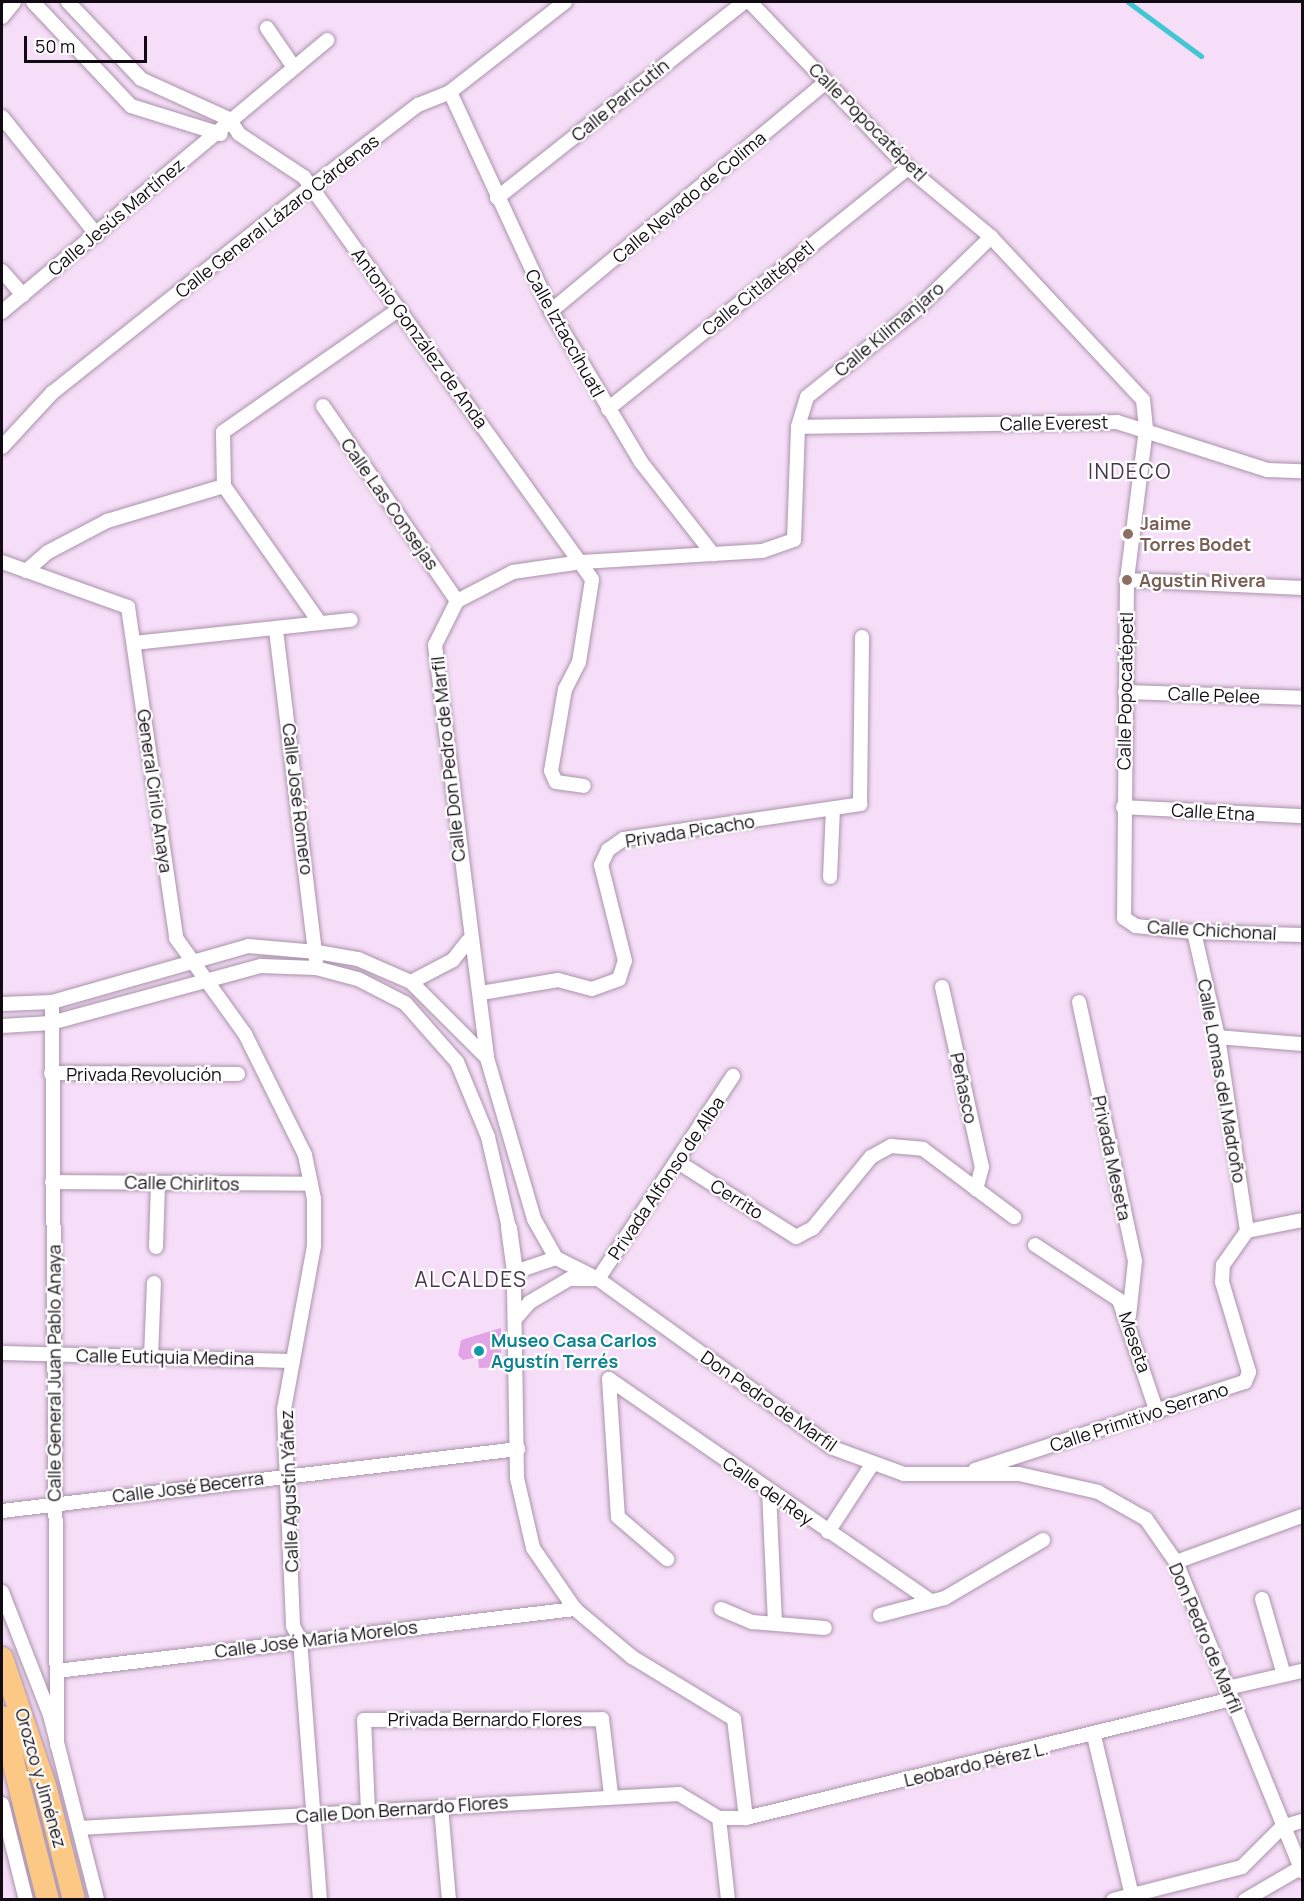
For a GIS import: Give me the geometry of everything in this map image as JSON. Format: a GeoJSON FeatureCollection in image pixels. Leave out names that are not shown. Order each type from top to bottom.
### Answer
{"type":"FeatureCollection","features":[{"type":"Feature","properties":{"kind":"highway","name":"Orozco y Jiménez"},"geometry":{"type":"LineString","coordinates":[[2,1658],[46,1789],[74,1899]]}},
{"type":"Feature","properties":{"kind":"highway","name":"Orozco y Jiménez"},"geometry":{"type":"LineString","coordinates":[[2,1717],[48,1899]]}},
{"type":"Feature","properties":{"kind":"street"},"geometry":{"type":"LineString","coordinates":[[2,17],[15,2]]}},
{"type":"Feature","properties":{"kind":"street"},"geometry":{"type":"LineString","coordinates":[[33,2],[131,106],[214,134],[239,134]]}},
{"type":"Feature","properties":{"kind":"street"},"geometry":{"type":"LineString","coordinates":[[68,2],[141,79],[229,119]]}},
{"type":"Feature","properties":{"kind":"street","name":"Calle General Lázaro Cárdenas"},"geometry":{"type":"LineString","coordinates":[[2,447],[52,393],[311,187],[418,105],[450,92],[565,2]]}},
{"type":"Feature","properties":{"kind":"street","name":"Calle Paricutín"},"geometry":{"type":"LineString","coordinates":[[497,198],[744,2]]}},
{"type":"Feature","properties":{"kind":"street","name":"Calle Popocatépetl"},"geometry":{"type":"LineString","coordinates":[[750,2],[908,168],[991,237],[1138,391],[1146,429],[1127,580],[1123,807],[1124,918]]}},
{"type":"Feature","properties":{"kind":"street"},"geometry":{"type":"LineString","coordinates":[[267,28],[294,66]]}},
{"type":"Feature","properties":{"kind":"street","name":"Calle Jesús Martínez"},"geometry":{"type":"LineString","coordinates":[[2,312],[97,235],[229,119],[327,40]]}},
{"type":"Feature","properties":{"kind":"street","name":"Calle Nevado de Colima"},"geometry":{"type":"LineString","coordinates":[[551,311],[826,82]]}},
{"type":"Feature","properties":{"kind":"street","name":"Calle Iztaccíhuatl"},"geometry":{"type":"LineString","coordinates":[[450,92],[551,311],[608,409],[713,554]]}},
{"type":"Feature","properties":{"kind":"street"},"geometry":{"type":"LineString","coordinates":[[2,117],[97,235]]}},
{"type":"Feature","properties":{"kind":"street","name":"Antonio González de Anda"},"geometry":{"type":"LineString","coordinates":[[229,119],[239,134],[311,187],[582,562],[592,580],[579,662],[565,689],[551,771],[556,782],[584,786]]}},
{"type":"Feature","properties":{"kind":"street","name":"Calle Citlaltépetl"},"geometry":{"type":"LineString","coordinates":[[608,409],[908,168]]}},
{"type":"Feature","properties":{"kind":"street","name":"Calle Kilimanjaro"},"geometry":{"type":"LineString","coordinates":[[713,554],[779,548],[798,534],[798,427],[807,397],[918,308],[991,237]]}},
{"type":"Feature","properties":{"kind":"street"},"geometry":{"type":"LineString","coordinates":[[2,271],[23,295]]}},
{"type":"Feature","properties":{"kind":"street"},"geometry":{"type":"LineString","coordinates":[[320,623],[224,486],[223,432],[399,309]]}},
{"type":"Feature","properties":{"kind":"street","name":"Calle Las Consejas"},"geometry":{"type":"LineString","coordinates":[[323,406],[457,601]]}},
{"type":"Feature","properties":{"kind":"street","name":"Calle Everest"},"geometry":{"type":"LineString","coordinates":[[798,427],[1118,422],[1146,429],[1267,470],[1302,471]]}},
{"type":"Feature","properties":{"kind":"street"},"geometry":{"type":"LineString","coordinates":[[2,562],[26,571],[48,552],[107,521],[224,486]]}},
{"type":"Feature","properties":{"kind":"street"},"geometry":{"type":"LineString","coordinates":[[457,601],[513,572],[582,562],[713,554]]}},
{"type":"Feature","properties":{"kind":"street","name":"General Cirilo Anaya"},"geometry":{"type":"LineString","coordinates":[[26,571],[128,607],[176,938],[192,967]]}},
{"type":"Feature","properties":{"kind":"street"},"geometry":{"type":"LineString","coordinates":[[1127,580],[1302,588]]}},
{"type":"Feature","properties":{"kind":"street","name":"Calle Don Pedro de Marfil"},"geometry":{"type":"LineString","coordinates":[[457,601],[435,645],[468,941],[481,993],[487,1058]]}},
{"type":"Feature","properties":{"kind":"street"},"geometry":{"type":"LineString","coordinates":[[134,643],[276,630],[351,620]]}},
{"type":"Feature","properties":{"kind":"street","name":"Calle José Romero"},"geometry":{"type":"LineString","coordinates":[[276,630],[317,952],[316,968]]}},
{"type":"Feature","properties":{"kind":"street","name":"Privada Picacho"},"geometry":{"type":"LineString","coordinates":[[481,993],[558,980],[592,988],[619,979],[625,961],[601,865],[608,850],[624,839],[833,809],[862,801],[862,637]]}},
{"type":"Feature","properties":{"kind":"street","name":"Calle Pelee"},"geometry":{"type":"LineString","coordinates":[[1125,692],[1302,698]]}},
{"type":"Feature","properties":{"kind":"street","name":"Calle Etna"},"geometry":{"type":"LineString","coordinates":[[1123,807],[1302,816]]}},
{"type":"Feature","properties":{"kind":"street"},"geometry":{"type":"LineString","coordinates":[[830,878],[833,809]]}},
{"type":"Feature","properties":{"kind":"street","name":"Calle Chichonal"},"geometry":{"type":"LineString","coordinates":[[1124,918],[1136,926],[1194,932],[1302,935]]}},
{"type":"Feature","properties":{"kind":"street","name":"Calle Lomas del Madroño"},"geometry":{"type":"LineString","coordinates":[[1194,932],[1218,1037],[1247,1231]]}},
{"type":"Feature","properties":{"kind":"street"},"geometry":{"type":"LineString","coordinates":[[411,982],[453,960],[468,941]]}},
{"type":"Feature","properties":{"kind":"street"},"geometry":{"type":"LineString","coordinates":[[2,1004],[52,1002],[192,967],[248,946],[358,958],[411,982],[487,1058],[534,1219],[556,1258],[515,1272]]}},
{"type":"Feature","properties":{"kind":"street"},"geometry":{"type":"LineString","coordinates":[[2,1026],[51,1023],[204,984],[261,966],[316,968],[358,979],[405,1003],[433,1028],[457,1062],[488,1137],[509,1228],[515,1272],[517,1478],[533,1548],[574,1609],[632,1657],[734,1719],[746,1818]]}},
{"type":"Feature","properties":{"kind":"street","name":"Calle Agustín Yáñez"},"geometry":{"type":"LineString","coordinates":[[192,967],[245,1034],[305,1155],[311,1184],[314,1246],[285,1410],[293,1626],[300,1640],[320,1899]]}},
{"type":"Feature","properties":{"kind":"street","name":"Peñasco"},"geometry":{"type":"LineString","coordinates":[[942,987],[982,1167],[976,1189]]}},
{"type":"Feature","properties":{"kind":"street","name":"Calle General Juan Pablo Anaya"},"geometry":{"type":"LineString","coordinates":[[52,1002],[57,1745]]}},
{"type":"Feature","properties":{"kind":"street","name":"Privada Meseta"},"geometry":{"type":"LineString","coordinates":[[1078,1002],[1135,1261],[1129,1316]]}},
{"type":"Feature","properties":{"kind":"street"},"geometry":{"type":"LineString","coordinates":[[1218,1037],[1302,1044]]}},
{"type":"Feature","properties":{"kind":"street","name":"Privada Revolución"},"geometry":{"type":"LineString","coordinates":[[51,1073],[238,1074]]}},
{"type":"Feature","properties":{"kind":"street","name":"Privada Alfonso de Alba"},"geometry":{"type":"LineString","coordinates":[[598,1279],[678,1162],[733,1076]]}},
{"type":"Feature","properties":{"kind":"street","name":"Cerrito"},"geometry":{"type":"LineString","coordinates":[[678,1162],[796,1237],[813,1228],[871,1157],[891,1146],[923,1149],[976,1189]]}},
{"type":"Feature","properties":{"kind":"street","name":"Calle Chirlitos"},"geometry":{"type":"LineString","coordinates":[[52,1182],[311,1184]]}},
{"type":"Feature","properties":{"kind":"street"},"geometry":{"type":"LineString","coordinates":[[156,1247],[158,1183]]}},
{"type":"Feature","properties":{"kind":"street"},"geometry":{"type":"LineString","coordinates":[[976,1189],[1014,1217]]}},
{"type":"Feature","properties":{"kind":"street"},"geometry":{"type":"LineString","coordinates":[[1247,1231],[1302,1220]]}},
{"type":"Feature","properties":{"kind":"street","name":"Calle Primitivo Serrano"},"geometry":{"type":"LineString","coordinates":[[961,1474],[1245,1382],[1249,1372],[1222,1282],[1223,1265],[1247,1231]]}},
{"type":"Feature","properties":{"kind":"street","name":"Meseta"},"geometry":{"type":"LineString","coordinates":[[1035,1245],[1119,1300],[1129,1316],[1157,1412]]}},
{"type":"Feature","properties":{"kind":"street","name":"Don Pedro de Marfil"},"geometry":{"type":"LineString","coordinates":[[556,1258],[598,1279],[832,1448],[904,1474],[1019,1474],[1098,1492],[1146,1519],[1176,1562],[1282,1827],[1302,1869]]}},
{"type":"Feature","properties":{"kind":"street"},"geometry":{"type":"LineString","coordinates":[[516,1318],[530,1302],[569,1279],[598,1279]]}},
{"type":"Feature","properties":{"kind":"street"},"geometry":{"type":"LineString","coordinates":[[151,1357],[154,1283]]}},
{"type":"Feature","properties":{"kind":"street","name":"Calle Eutiquia Medina"},"geometry":{"type":"LineString","coordinates":[[2,1353],[293,1360]]}},
{"type":"Feature","properties":{"kind":"street","name":"Calle del Rey"},"geometry":{"type":"LineString","coordinates":[[667,1560],[618,1517],[609,1379],[828,1533],[929,1600]]}},
{"type":"Feature","properties":{"kind":"street","name":"Calle José Becerra"},"geometry":{"type":"LineString","coordinates":[[2,1511],[518,1449]]}},
{"type":"Feature","properties":{"kind":"street"},"geometry":{"type":"LineString","coordinates":[[828,1533],[873,1463]]}},
{"type":"Feature","properties":{"kind":"street"},"geometry":{"type":"LineString","coordinates":[[769,1491],[775,1623]]}},
{"type":"Feature","properties":{"kind":"street"},"geometry":{"type":"LineString","coordinates":[[1176,1562],[1300,1519]]}},
{"type":"Feature","properties":{"kind":"street"},"geometry":{"type":"LineString","coordinates":[[880,1615],[929,1600],[945,1598],[1043,1540]]}},
{"type":"Feature","properties":{"kind":"street"},"geometry":{"type":"LineString","coordinates":[[2,1592],[57,1745],[97,1899]]}},
{"type":"Feature","properties":{"kind":"street"},"geometry":{"type":"LineString","coordinates":[[1262,1599],[1284,1675]]}},
{"type":"Feature","properties":{"kind":"street","name":"Calle José María Morelos"},"geometry":{"type":"LineString","coordinates":[[57,1671],[300,1640],[574,1609]]}},
{"type":"Feature","properties":{"kind":"street"},"geometry":{"type":"LineString","coordinates":[[721,1609],[752,1622],[825,1628]]}},
{"type":"Feature","properties":{"kind":"street","name":"Leobardo Pérez L."},"geometry":{"type":"LineString","coordinates":[[719,1818],[746,1818],[1094,1736],[1302,1671]]}},
{"type":"Feature","properties":{"kind":"street","name":"Privada Bernardo Flores"},"geometry":{"type":"LineString","coordinates":[[368,1811],[364,1720],[602,1719],[611,1795]]}},
{"type":"Feature","properties":{"kind":"street"},"geometry":{"type":"LineString","coordinates":[[1094,1736],[1132,1896]]}},
{"type":"Feature","properties":{"kind":"street","name":"Calle Don Bernardo Flores"},"geometry":{"type":"LineString","coordinates":[[79,1828],[611,1795],[679,1794],[719,1818]]}},
{"type":"Feature","properties":{"kind":"street"},"geometry":{"type":"LineString","coordinates":[[2,1804],[26,1899]]}},
{"type":"Feature","properties":{"kind":"street"},"geometry":{"type":"LineString","coordinates":[[441,1807],[449,1899]]}},
{"type":"Feature","properties":{"kind":"street"},"geometry":{"type":"LineString","coordinates":[[719,1818],[728,1899]]}},
{"type":"Feature","properties":{"kind":"street"},"geometry":{"type":"LineString","coordinates":[[1113,1899],[1242,1867],[1282,1827],[1302,1821]]}},
{"type":"Feature","properties":{"kind":"street"},"geometry":{"type":"LineString","coordinates":[[1245,1899],[1302,1869]]}},
{"type":"Feature","properties":{"kind":"building","name":"Museo Casa Carlos Agustín Terrés"},"geometry":{"type":"Polygon","coordinates":[[[501,1328],[501,1367],[479,1368],[478,1357],[463,1360],[458,1355],[461,1340],[501,1328]]]}},
{"type":"Feature","properties":{"kind":"waterway"},"geometry":{"type":"LineString","coordinates":[[1128,2],[1201,56]]}},
{"type":"Feature","properties":{"kind":"place","name":"Jaime Torres Bodet"},"geometry":{"type":"Point","coordinates":[1128,534]}},
{"type":"Feature","properties":{"kind":"place","name":"Agustin Rivera"},"geometry":{"type":"Point","coordinates":[1127,580]}},
{"type":"Feature","properties":{"kind":"place","name":"Museo Casa Carlos Agustín Terrés"},"geometry":{"type":"Point","coordinates":[479,1351]}},
{"type":"Feature","properties":{"kind":"district","name":"INDECO"},"geometry":{"type":"Point","coordinates":[1130,471]}},
{"type":"Feature","properties":{"kind":"district","name":"ALCALDES"},"geometry":{"type":"Point","coordinates":[471,1279]}}]}
